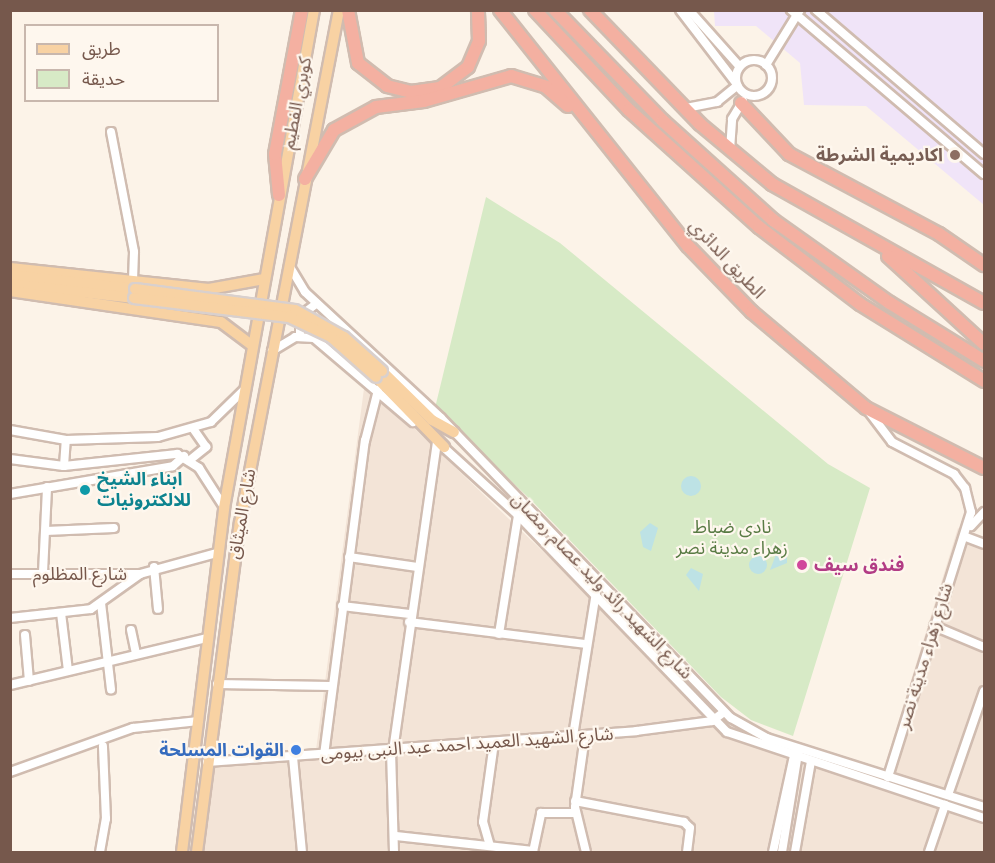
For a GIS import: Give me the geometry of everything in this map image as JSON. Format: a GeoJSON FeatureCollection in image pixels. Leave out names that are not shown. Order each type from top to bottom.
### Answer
{"type":"FeatureCollection","features":[{"type":"Feature","properties":{"kind":"highway"},"geometry":{"type":"LineString","coordinates":[[279,195],[275,154],[302,10]]}},
{"type":"Feature","properties":{"kind":"highway"},"geometry":{"type":"LineString","coordinates":[[348,10],[358,63],[387,86],[411,92],[440,88],[468,67],[479,41],[478,10]]}},
{"type":"Feature","properties":{"kind":"highway","name":"الطريق الدائري"},"geometry":{"type":"LineString","coordinates":[[500,10],[606,146],[717,278],[866,408],[984,468]]}},
{"type":"Feature","properties":{"kind":"highway"},"geometry":{"type":"LineString","coordinates":[[535,10],[636,116],[767,233],[878,316],[984,381]]}},
{"type":"Feature","properties":{"kind":"highway"},"geometry":{"type":"LineString","coordinates":[[555,10],[663,121],[773,220],[870,290],[984,361]]}},
{"type":"Feature","properties":{"kind":"highway"},"geometry":{"type":"LineString","coordinates":[[590,10],[730,150],[794,200],[984,303]]}},
{"type":"Feature","properties":{"kind":"highway"},"geometry":{"type":"LineString","coordinates":[[305,179],[328,137],[349,117],[502,77],[546,87],[606,146]]}},
{"type":"Feature","properties":{"kind":"highway"},"geometry":{"type":"LineString","coordinates":[[745,99],[789,153],[939,234],[984,265]]}},
{"type":"Feature","properties":{"kind":"highway"},"geometry":{"type":"LineString","coordinates":[[875,244],[984,344]]}},
{"type":"Feature","properties":{"kind":"main road","name":"كوبري الفطيم"},"geometry":{"type":"LineString","coordinates":[[279,195],[314,10]]}},
{"type":"Feature","properties":{"kind":"main road","name":"كوبري الفطيم"},"geometry":{"type":"LineString","coordinates":[[305,179],[339,10]]}},
{"type":"Feature","properties":{"kind":"main road","name":"شارع الميثاق"},"geometry":{"type":"LineString","coordinates":[[197,852],[217,684],[271,352],[305,179]]}},
{"type":"Feature","properties":{"kind":"main road","name":"شارع الميثاق"},"geometry":{"type":"LineString","coordinates":[[182,852],[224,508],[279,195]]}},
{"type":"Feature","properties":{"kind":"main road"},"geometry":{"type":"LineString","coordinates":[[10,268],[289,317],[331,337],[379,374],[432,420],[454,432]]}},
{"type":"Feature","properties":{"kind":"main road"},"geometry":{"type":"LineString","coordinates":[[10,275],[134,289]]}},
{"type":"Feature","properties":{"kind":"main road"},"geometry":{"type":"LineString","coordinates":[[10,284],[134,289],[225,289],[264,279]]}},
{"type":"Feature","properties":{"kind":"main road"},"geometry":{"type":"LineString","coordinates":[[221,322],[232,305],[225,289]]}},
{"type":"Feature","properties":{"kind":"main road"},"geometry":{"type":"LineString","coordinates":[[10,291],[221,322],[251,345]]}},
{"type":"Feature","properties":{"kind":"main road"},"geometry":{"type":"LineString","coordinates":[[379,374],[441,444]]}},
{"type":"Feature","properties":{"kind":"street"},"geometry":{"type":"LineString","coordinates":[[680,10],[745,99]]}},
{"type":"Feature","properties":{"kind":"street"},"geometry":{"type":"LineString","coordinates":[[686,108],[717,102],[737,85],[739,66],[689,10]]}},
{"type":"Feature","properties":{"kind":"street"},"geometry":{"type":"LineString","coordinates":[[730,150],[731,125],[745,99],[770,87],[766,65],[794,27],[804,21],[814,10],[984,154]]}},
{"type":"Feature","properties":{"kind":"street"},"geometry":{"type":"LineString","coordinates":[[796,12],[984,174]]}},
{"type":"Feature","properties":{"kind":"street"},"geometry":{"type":"LineString","coordinates":[[794,27],[796,12]]}},
{"type":"Feature","properties":{"kind":"street"},"geometry":{"type":"LineString","coordinates":[[739,66],[755,59],[766,65]]}},
{"type":"Feature","properties":{"kind":"street"},"geometry":{"type":"LineString","coordinates":[[111,132],[125,193],[125,230],[134,252],[134,289]]}},
{"type":"Feature","properties":{"kind":"street","name":"شارع الشهيد رائد وليد عصام رمضان"},"geometry":{"type":"LineString","coordinates":[[289,260],[298,282],[317,303],[454,432],[724,712],[758,734],[984,807]]}},
{"type":"Feature","properties":{"kind":"street"},"geometry":{"type":"LineString","coordinates":[[271,352],[300,336],[300,316],[317,303]]}},
{"type":"Feature","properties":{"kind":"street","name":"شارع الشهيد رائد وليد عصام رمضان"},"geometry":{"type":"LineString","coordinates":[[300,336],[322,342],[441,444],[518,515],[596,593],[712,721],[743,740],[984,818]]}},
{"type":"Feature","properties":{"kind":"street"},"geometry":{"type":"LineString","coordinates":[[324,755],[330,687],[369,411],[378,390]]}},
{"type":"Feature","properties":{"kind":"street"},"geometry":{"type":"LineString","coordinates":[[10,430],[66,440],[128,441],[194,430],[219,417],[243,392]]}},
{"type":"Feature","properties":{"kind":"street"},"geometry":{"type":"LineString","coordinates":[[866,408],[892,442],[958,478],[970,500],[970,527]]}},
{"type":"Feature","properties":{"kind":"street"},"geometry":{"type":"LineString","coordinates":[[10,494],[173,466],[206,447],[194,430]]}},
{"type":"Feature","properties":{"kind":"street"},"geometry":{"type":"LineString","coordinates":[[64,466],[66,440]]}},
{"type":"Feature","properties":{"kind":"street"},"geometry":{"type":"LineString","coordinates":[[394,852],[396,836],[392,751],[417,567],[441,444]]}},
{"type":"Feature","properties":{"kind":"street"},"geometry":{"type":"LineString","coordinates":[[10,459],[64,466],[150,453],[187,458],[224,508]]}},
{"type":"Feature","properties":{"kind":"street"},"geometry":{"type":"LineString","coordinates":[[43,573],[47,487]]}},
{"type":"Feature","properties":{"kind":"street"},"geometry":{"type":"LineString","coordinates":[[970,527],[984,512]]}},
{"type":"Feature","properties":{"kind":"street"},"geometry":{"type":"LineString","coordinates":[[499,634],[518,515]]}},
{"type":"Feature","properties":{"kind":"street"},"geometry":{"type":"LineString","coordinates":[[538,535],[546,527]]}},
{"type":"Feature","properties":{"kind":"street","name":"شارع زهراء مدينة نصر"},"geometry":{"type":"LineString","coordinates":[[888,777],[934,626],[970,527]]}},
{"type":"Feature","properties":{"kind":"street"},"geometry":{"type":"LineString","coordinates":[[46,531],[114,528]]}},
{"type":"Feature","properties":{"kind":"street"},"geometry":{"type":"LineString","coordinates":[[966,537],[984,544]]}},
{"type":"Feature","properties":{"kind":"street","name":"شارع المظلوم"},"geometry":{"type":"LineString","coordinates":[[10,574],[140,574],[154,567],[218,553]]}},
{"type":"Feature","properties":{"kind":"street"},"geometry":{"type":"LineString","coordinates":[[349,557],[417,567]]}},
{"type":"Feature","properties":{"kind":"street"},"geometry":{"type":"LineString","coordinates":[[154,567],[158,609]]}},
{"type":"Feature","properties":{"kind":"street"},"geometry":{"type":"LineString","coordinates":[[10,618],[61,613],[101,603],[140,574]]}},
{"type":"Feature","properties":{"kind":"street"},"geometry":{"type":"LineString","coordinates":[[573,736],[585,644],[596,593]]}},
{"type":"Feature","properties":{"kind":"street"},"geometry":{"type":"LineString","coordinates":[[101,603],[110,660],[111,689]]}},
{"type":"Feature","properties":{"kind":"street"},"geometry":{"type":"LineString","coordinates":[[342,606],[499,634],[585,644]]}},
{"type":"Feature","properties":{"kind":"street"},"geometry":{"type":"LineString","coordinates":[[61,613],[68,671]]}},
{"type":"Feature","properties":{"kind":"street"},"geometry":{"type":"LineString","coordinates":[[934,626],[984,647]]}},
{"type":"Feature","properties":{"kind":"street"},"geometry":{"type":"LineString","coordinates":[[131,630],[136,654]]}},
{"type":"Feature","properties":{"kind":"street"},"geometry":{"type":"LineString","coordinates":[[25,635],[29,681]]}},
{"type":"Feature","properties":{"kind":"street"},"geometry":{"type":"LineString","coordinates":[[10,685],[208,638]]}},
{"type":"Feature","properties":{"kind":"street"},"geometry":{"type":"LineString","coordinates":[[217,684],[330,687]]}},
{"type":"Feature","properties":{"kind":"street"},"geometry":{"type":"LineString","coordinates":[[948,795],[981,709],[984,691]]}},
{"type":"Feature","properties":{"kind":"street"},"geometry":{"type":"LineString","coordinates":[[712,721],[724,712]]}},
{"type":"Feature","properties":{"kind":"street","name":"شارع الشهيد العميد احمد عبد النبى بيومى"},"geometry":{"type":"LineString","coordinates":[[207,762],[585,736],[712,721]]}},
{"type":"Feature","properties":{"kind":"street"},"geometry":{"type":"LineString","coordinates":[[10,772],[133,728],[199,722]]}},
{"type":"Feature","properties":{"kind":"street"},"geometry":{"type":"LineString","coordinates":[[585,736],[575,813],[586,852]]}},
{"type":"Feature","properties":{"kind":"street"},"geometry":{"type":"LineString","coordinates":[[486,848],[483,822],[494,743]]}},
{"type":"Feature","properties":{"kind":"street"},"geometry":{"type":"LineString","coordinates":[[100,852],[106,819],[103,746]]}},
{"type":"Feature","properties":{"kind":"street"},"geometry":{"type":"LineString","coordinates":[[778,849],[798,748]]}},
{"type":"Feature","properties":{"kind":"street"},"geometry":{"type":"LineString","coordinates":[[293,757],[302,852]]}},
{"type":"Feature","properties":{"kind":"street"},"geometry":{"type":"LineString","coordinates":[[795,852],[811,761]]}},
{"type":"Feature","properties":{"kind":"street"},"geometry":{"type":"LineString","coordinates":[[575,801],[684,822],[690,828],[687,852]]}},
{"type":"Feature","properties":{"kind":"street"},"geometry":{"type":"LineString","coordinates":[[929,852],[945,805]]}},
{"type":"Feature","properties":{"kind":"street"},"geometry":{"type":"LineString","coordinates":[[396,836],[533,852],[541,813],[575,813]]}},
{"type":"Feature","properties":{"kind":"shaded area","name":"اكاديمية الشرطة"},"geometry":{"type":"Polygon","coordinates":[[[714,11],[984,11],[984,205],[866,106],[804,105],[800,63],[756,26],[715,26],[714,11]]]}},
{"type":"Feature","properties":{"kind":"shaded area"},"geometry":{"type":"Polygon","coordinates":[[[365,381],[721,722],[880,781],[958,528],[984,539],[984,852],[190,852],[202,759],[316,750],[365,381]]]}},
{"type":"Feature","properties":{"kind":"green space","name":"نادى ضباط زهراء مدينة نصر"},"geometry":{"type":"Polygon","coordinates":[[[486,197],[560,243],[828,464],[870,488],[793,736],[751,720],[721,697],[534,503],[435,408],[486,197]]]}},
{"type":"Feature","properties":{"kind":"water"},"geometry":{"type":"Polygon","coordinates":[[[691,476],[698,479],[701,486],[698,493],[691,496],[684,493],[681,486],[684,479],[691,476]]]}},
{"type":"Feature","properties":{"kind":"water"},"geometry":{"type":"Polygon","coordinates":[[[650,523],[658,528],[651,551],[643,547],[640,532],[650,523]]]}},
{"type":"Feature","properties":{"kind":"water"},"geometry":{"type":"Polygon","coordinates":[[[777,552],[787,557],[787,563],[770,570],[777,552]]]}},
{"type":"Feature","properties":{"kind":"water"},"geometry":{"type":"Polygon","coordinates":[[[754,556],[762,556],[767,561],[765,572],[754,574],[749,569],[749,561],[754,556]]]}},
{"type":"Feature","properties":{"kind":"water"},"geometry":{"type":"Polygon","coordinates":[[[691,568],[703,574],[699,591],[686,575],[691,568]]]}},
{"type":"Feature","properties":{"kind":"place","name":"اكاديمية الشرطة"},"geometry":{"type":"Point","coordinates":[955,155]}},
{"type":"Feature","properties":{"kind":"place","name":"ابناء الشيخ للالكترونيات"},"geometry":{"type":"Point","coordinates":[85,490]}},
{"type":"Feature","properties":{"kind":"place","name":"فندق سيف"},"geometry":{"type":"Point","coordinates":[802,565]}},
{"type":"Feature","properties":{"kind":"place","name":"القوات المسلحة"},"geometry":{"type":"Point","coordinates":[296,750]}}]}
